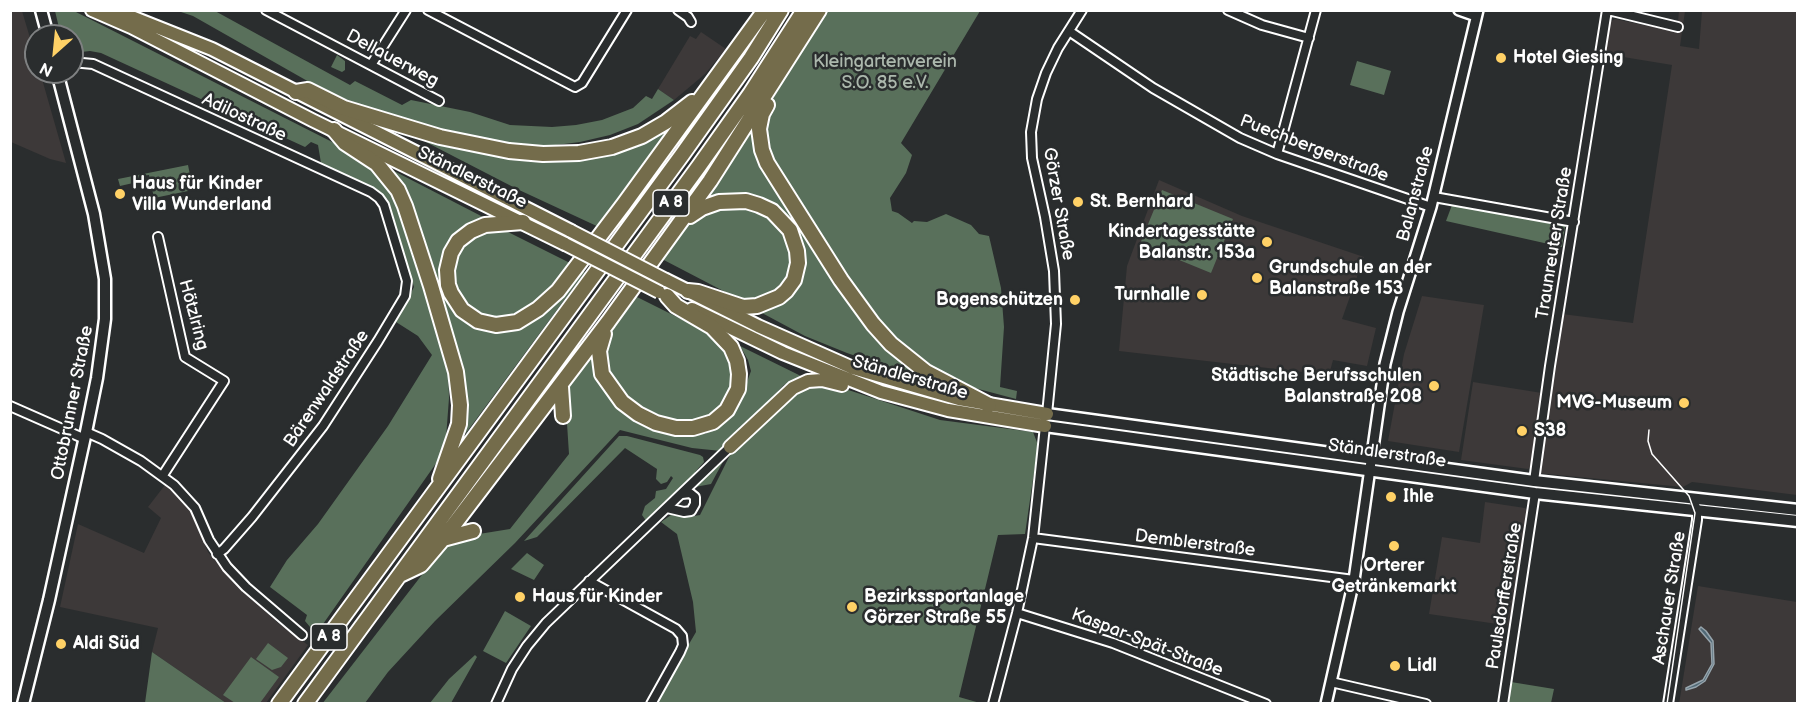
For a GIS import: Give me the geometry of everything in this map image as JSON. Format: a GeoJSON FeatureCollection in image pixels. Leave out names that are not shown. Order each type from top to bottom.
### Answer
{"type":"FeatureCollection","features":[{"type":"Feature","properties":{"kind":"highway","name":"Ständlerstraße"},"geometry":{"type":"LineString","coordinates":[[92,10],[131,27],[783,353],[881,392],[948,410],[1046,420]]}},
{"type":"Feature","properties":{"kind":"highway","name":"Ständlerstraße"},"geometry":{"type":"LineString","coordinates":[[114,10],[212,49],[793,343],[853,368],[927,391],[1046,420]]}},
{"type":"Feature","properties":{"kind":"highway"},"geometry":{"type":"LineString","coordinates":[[523,222],[485,225],[465,235],[458,241],[451,253],[447,270],[451,293],[462,310],[478,321],[496,325],[517,322],[538,309],[558,291],[765,10]]}},
{"type":"Feature","properties":{"kind":"highway","name":"A 8"},"geometry":{"type":"LineString","coordinates":[[279,704],[670,173],[751,58],[780,10]]}},
{"type":"Feature","properties":{"kind":"highway","name":"A 8"},"geometry":{"type":"LineString","coordinates":[[305,704],[699,166],[750,94],[804,10]]}},
{"type":"Feature","properties":{"kind":"highway"},"geometry":{"type":"LineString","coordinates":[[399,576],[421,565],[561,387],[683,220],[747,126],[819,10]]}},
{"type":"Feature","properties":{"kind":"highway"},"geometry":{"type":"LineString","coordinates":[[789,59],[786,70],[762,114],[759,129],[762,150],[767,163],[835,271],[873,324],[891,344],[926,372],[989,405]]}},
{"type":"Feature","properties":{"kind":"highway"},"geometry":{"type":"LineString","coordinates":[[296,92],[308,90],[344,108],[472,145],[543,154],[579,153],[612,147],[642,136],[686,107],[712,81]]}},
{"type":"Feature","properties":{"kind":"highway"},"geometry":{"type":"LineString","coordinates":[[333,130],[345,143],[377,164],[398,190],[431,286],[456,372],[460,405],[459,424],[433,496]]}},
{"type":"Feature","properties":{"kind":"highway"},"geometry":{"type":"LineString","coordinates":[[683,220],[719,201],[746,201],[772,211],[783,221],[790,231],[798,263],[794,280],[778,297],[765,303],[743,307],[698,292],[688,291]]}},
{"type":"Feature","properties":{"kind":"highway"},"geometry":{"type":"LineString","coordinates":[[608,322],[601,342],[599,361],[602,374],[622,402],[638,414],[657,423],[676,428],[706,425],[721,416],[732,402],[738,389],[737,361],[731,347],[712,327],[676,306],[663,294]]}},
{"type":"Feature","properties":{"kind":"highway"},"geometry":{"type":"LineString","coordinates":[[730,447],[785,394],[808,381],[822,380],[869,393],[881,392]]}},
{"type":"Feature","properties":{"kind":"highway"},"geometry":{"type":"LineString","coordinates":[[561,387],[563,416]]}},
{"type":"Feature","properties":{"kind":"highway"},"geometry":{"type":"LineString","coordinates":[[443,539],[473,531]]}},
{"type":"Feature","properties":{"kind":"main road","name":"Ottobrunner Straße"},"geometry":{"type":"LineString","coordinates":[[23,704],[86,436],[102,344],[105,311],[105,279],[92,204],[60,84]]}},
{"type":"Feature","properties":{"kind":"main road","name":"Ständlerstraße"},"geometry":{"type":"LineString","coordinates":[[1046,420],[1369,464],[1797,510]]}},
{"type":"Feature","properties":{"kind":"main road","name":"Ständlerstraße"},"geometry":{"type":"LineString","coordinates":[[1369,464],[1535,493],[1797,521]]}},
{"type":"Feature","properties":{"kind":"street","name":"Dellauerweg"},"geometry":{"type":"LineString","coordinates":[[267,10],[439,101]]}},
{"type":"Feature","properties":{"kind":"street"},"geometry":{"type":"LineString","coordinates":[[371,65],[406,10]]}},
{"type":"Feature","properties":{"kind":"street"},"geometry":{"type":"LineString","coordinates":[[428,10],[575,87],[582,84],[627,10]]}},
{"type":"Feature","properties":{"kind":"street"},"geometry":{"type":"LineString","coordinates":[[678,10],[691,22]]}},
{"type":"Feature","properties":{"kind":"street","name":"Görzer Straße"},"geometry":{"type":"LineString","coordinates":[[993,704],[1017,613],[1033,538],[1056,324],[1054,271],[1032,158],[1033,116],[1041,85],[1053,58],[1082,10]]}},
{"type":"Feature","properties":{"kind":"street"},"geometry":{"type":"LineString","coordinates":[[1228,10],[1262,24],[1309,38]]}},
{"type":"Feature","properties":{"kind":"street"},"geometry":{"type":"LineString","coordinates":[[1277,154],[1316,10]]}},
{"type":"Feature","properties":{"kind":"street"},"geometry":{"type":"LineString","coordinates":[[1459,10],[1477,13]]}},
{"type":"Feature","properties":{"kind":"street"},"geometry":{"type":"LineString","coordinates":[[1607,10],[1678,27]]}},
{"type":"Feature","properties":{"kind":"street","name":"Traunreuter Straße"},"geometry":{"type":"LineString","coordinates":[[1534,481],[1550,366],[1607,10]]}},
{"type":"Feature","properties":{"kind":"street","name":"Balanstraße"},"geometry":{"type":"LineString","coordinates":[[1326,704],[1354,580],[1369,464],[1390,343],[1433,202],[1477,13]]}},
{"type":"Feature","properties":{"kind":"street","name":"Puechbergerstraße"},"geometry":{"type":"LineString","coordinates":[[1069,31],[1183,106],[1240,138],[1277,154],[1433,202],[1574,222]]}},
{"type":"Feature","properties":{"kind":"street","name":"Adilostraße"},"geometry":{"type":"LineString","coordinates":[[84,63],[93,64],[371,192],[384,205],[388,221]]}},
{"type":"Feature","properties":{"kind":"street","name":"Bärenwaldstraße"},"geometry":{"type":"LineString","coordinates":[[217,554],[252,517],[323,426],[405,296],[407,281],[388,221]]}},
{"type":"Feature","properties":{"kind":"street","name":"Hötzlring"},"geometry":{"type":"LineString","coordinates":[[158,237],[184,357],[224,381],[163,475]]}},
{"type":"Feature","properties":{"kind":"street"},"geometry":{"type":"LineString","coordinates":[[10,406],[86,436],[102,438],[163,475],[195,508],[217,554],[246,587],[302,634]]}},
{"type":"Feature","properties":{"kind":"street"},"geometry":{"type":"LineString","coordinates":[[496,704],[512,669],[550,618],[730,447]]}},
{"type":"Feature","properties":{"kind":"street"},"geometry":{"type":"LineString","coordinates":[[668,508],[684,512],[691,511],[695,504],[694,497],[690,493],[682,494]]}},
{"type":"Feature","properties":{"kind":"street","name":"Paulsdorfferstraße"},"geometry":{"type":"LineString","coordinates":[[1503,704],[1535,493]]}},
{"type":"Feature","properties":{"kind":"street","name":"Aschauer Straße"},"geometry":{"type":"LineString","coordinates":[[1668,704],[1696,529],[1697,510],[1693,499]]}},
{"type":"Feature","properties":{"kind":"street","name":"Demblerstraße"},"geometry":{"type":"LineString","coordinates":[[1033,538],[1354,580]]}},
{"type":"Feature","properties":{"kind":"street"},"geometry":{"type":"LineString","coordinates":[[589,580],[676,629],[682,636],[683,645],[680,652],[651,704]]}},
{"type":"Feature","properties":{"kind":"street","name":"Kaspar-Spät-Straße"},"geometry":{"type":"LineString","coordinates":[[1017,613],[1113,643],[1266,704]]}},
{"type":"Feature","properties":{"kind":"street"},"geometry":{"type":"LineString","coordinates":[[1331,682],[1426,704]]}},
{"type":"Feature","properties":{"kind":"shaded area"},"geometry":{"type":"Polygon","coordinates":[[[11,10],[22,11],[26,24],[24,24],[24,84],[43,84],[66,163],[50,159],[11,142],[11,10]]]}},
{"type":"Feature","properties":{"kind":"shaded area"},"geometry":{"type":"Polygon","coordinates":[[[1679,11],[1685,11],[1680,46],[1699,49],[1702,11],[1797,11],[1797,495],[1692,482],[1683,487],[1537,473],[1562,314],[1633,323],[1672,65],[1605,54],[1610,22],[1615,19],[1677,32],[1679,11]]]}},
{"type":"Feature","properties":{"kind":"shaded area"},"geometry":{"type":"Polygon","coordinates":[[[701,32],[726,49],[705,74],[674,100],[658,89],[690,36],[696,39],[701,32]]]}},
{"type":"Feature","properties":{"kind":"shaded area","name":"Grundschule an der Balanstraße 153"},"geometry":{"type":"Polygon","coordinates":[[[1159,180],[1242,216],[1364,257],[1342,319],[1376,328],[1367,366],[1333,360],[1329,375],[1119,351],[1127,266],[1159,180]]]}},
{"type":"Feature","properties":{"kind":"shaded area","name":"Städtische Berufsschulen Balanstraße 208"},"geometry":{"type":"Polygon","coordinates":[[[1422,296],[1484,305],[1459,452],[1388,441],[1404,354],[1422,296]]]}},
{"type":"Feature","properties":{"kind":"shaded area"},"geometry":{"type":"Polygon","coordinates":[[[1473,382],[1542,393],[1531,466],[1528,469],[1461,460],[1473,382]]]}},
{"type":"Feature","properties":{"kind":"shaded area"},"geometry":{"type":"Polygon","coordinates":[[[165,485],[188,506],[208,552],[232,581],[278,623],[308,645],[266,703],[226,703],[152,652],[158,628],[60,607],[78,524],[144,553],[161,518],[148,507],[165,485]]]}},
{"type":"Feature","properties":{"kind":"shaded area"},"geometry":{"type":"Polygon","coordinates":[[[1485,502],[1525,508],[1528,511],[1511,626],[1429,614],[1442,537],[1480,543],[1485,502]]]}},
{"type":"Feature","properties":{"kind":"shaded area"},"geometry":{"type":"Polygon","coordinates":[[[1698,586],[1797,602],[1797,703],[1679,704],[1698,586]]]}},
{"type":"Feature","properties":{"kind":"green space"},"geometry":{"type":"Polygon","coordinates":[[[55,11],[74,11],[344,148],[363,160],[378,176],[390,191],[401,214],[448,366],[449,398],[446,438],[437,462],[316,634],[305,621],[307,615],[270,587],[287,560],[318,524],[388,426],[432,355],[418,336],[396,322],[414,287],[388,200],[375,188],[321,163],[318,145],[311,142],[305,147],[101,53],[84,52],[84,24],[58,24],[55,11]]]}},
{"type":"Feature","properties":{"kind":"green space"},"geometry":{"type":"Polygon","coordinates":[[[178,11],[215,11],[350,85],[355,81],[402,105],[411,100],[470,112],[510,125],[552,127],[602,120],[633,108],[646,96],[652,99],[658,89],[674,100],[638,124],[610,135],[580,142],[548,146],[466,136],[344,99],[318,87],[193,16],[178,11]]]}},
{"type":"Feature","properties":{"kind":"green space","name":"Kleingartenverein S.O. 85 e.V."},"geometry":{"type":"Polygon","coordinates":[[[824,11],[980,11],[901,143],[912,155],[906,173],[890,198],[892,211],[912,223],[914,221],[927,222],[946,214],[971,225],[979,234],[989,236],[1001,288],[1004,327],[1000,387],[1017,391],[1016,399],[971,387],[914,357],[894,341],[844,275],[767,152],[764,127],[771,102],[824,11]]]}},
{"type":"Feature","properties":{"kind":"green space"},"geometry":{"type":"Polygon","coordinates":[[[337,55],[345,61],[345,70],[342,72],[331,67],[337,55]]]}},
{"type":"Feature","properties":{"kind":"green space"},"geometry":{"type":"Polygon","coordinates":[[[1357,61],[1391,71],[1384,95],[1350,85],[1357,61]]]}},
{"type":"Feature","properties":{"kind":"green space"},"geometry":{"type":"Polygon","coordinates":[[[676,124],[601,228],[517,189],[422,140],[423,137],[444,144],[509,156],[565,159],[676,124]]]}},
{"type":"Feature","properties":{"kind":"green space"},"geometry":{"type":"Polygon","coordinates":[[[752,130],[888,348],[923,379],[805,336],[762,313],[783,301],[796,290],[802,277],[806,259],[803,243],[797,230],[777,207],[748,194],[738,193],[704,202],[752,130]]]}},
{"type":"Feature","properties":{"kind":"green space"},"geometry":{"type":"Polygon","coordinates":[[[188,165],[193,190],[154,198],[149,175],[141,176],[142,181],[120,186],[118,179],[188,165]]]}},
{"type":"Feature","properties":{"kind":"green space"},"geometry":{"type":"Polygon","coordinates":[[[394,171],[485,218],[462,229],[448,245],[445,288],[497,330],[509,331],[529,323],[543,313],[581,270],[585,272],[466,433],[464,432],[467,419],[465,386],[456,345],[410,198],[394,171]]]}},
{"type":"Feature","properties":{"kind":"green space"},"geometry":{"type":"Polygon","coordinates":[[[1162,190],[1233,219],[1211,273],[1140,244],[1162,190]]]}},
{"type":"Feature","properties":{"kind":"green space"},"geometry":{"type":"Polygon","coordinates":[[[1452,205],[1565,226],[1562,247],[1446,221],[1452,205]]]}},
{"type":"Feature","properties":{"kind":"green space"},"geometry":{"type":"Polygon","coordinates":[[[745,207],[758,210],[772,218],[784,231],[793,259],[790,277],[777,292],[756,301],[747,301],[660,258],[679,233],[694,219],[716,208],[745,207]]]}},
{"type":"Feature","properties":{"kind":"green space"},"geometry":{"type":"Polygon","coordinates":[[[497,230],[508,232],[570,263],[561,277],[539,301],[518,316],[507,318],[484,315],[474,311],[459,293],[454,274],[458,253],[464,244],[478,235],[497,230]]]}},
{"type":"Feature","properties":{"kind":"green space"},"geometry":{"type":"Polygon","coordinates":[[[635,296],[705,331],[725,348],[733,369],[733,386],[723,407],[704,420],[678,423],[658,418],[625,399],[605,371],[606,340],[612,325],[635,296]]]}},
{"type":"Feature","properties":{"kind":"green space"},"geometry":{"type":"Polygon","coordinates":[[[740,346],[803,377],[784,385],[721,451],[692,448],[620,430],[515,543],[435,621],[388,672],[365,703],[322,704],[445,545],[479,534],[510,529],[569,454],[565,393],[568,385],[591,354],[601,384],[621,408],[690,434],[705,434],[730,417],[739,404],[751,371],[740,346]]]}},
{"type":"Feature","properties":{"kind":"green space","name":"Bezirkssportanlage Görzer Straße 55"},"geometry":{"type":"Polygon","coordinates":[[[830,384],[940,420],[1033,432],[1038,445],[1025,534],[998,535],[959,697],[980,703],[654,704],[696,632],[693,602],[677,534],[661,522],[671,515],[688,517],[700,515],[731,453],[787,397],[805,387],[830,384]]]}},
{"type":"Feature","properties":{"kind":"green space"},"geometry":{"type":"Polygon","coordinates":[[[619,436],[627,436],[700,455],[704,462],[695,472],[695,478],[647,522],[642,515],[645,506],[655,498],[656,491],[666,489],[673,478],[671,476],[667,482],[661,484],[656,479],[657,469],[625,448],[537,537],[524,541],[619,436]]]}},
{"type":"Feature","properties":{"kind":"green space"},"geometry":{"type":"Polygon","coordinates":[[[725,458],[711,484],[695,487],[725,458]]]}},
{"type":"Feature","properties":{"kind":"green space"},"geometry":{"type":"Polygon","coordinates":[[[527,553],[544,565],[534,580],[511,569],[527,553]]]}},
{"type":"Feature","properties":{"kind":"green space"},"geometry":{"type":"Polygon","coordinates":[[[505,611],[531,626],[506,663],[483,651],[505,611]]]}},
{"type":"Feature","properties":{"kind":"green space"},"geometry":{"type":"Polygon","coordinates":[[[268,643],[288,658],[281,667],[272,670],[256,659],[268,643]]]}},
{"type":"Feature","properties":{"kind":"green space"},"geometry":{"type":"Polygon","coordinates":[[[152,652],[226,703],[145,703],[152,652]]]}},
{"type":"Feature","properties":{"kind":"green space"},"geometry":{"type":"Polygon","coordinates":[[[475,655],[477,657],[451,703],[430,703],[449,679],[475,655]]]}},
{"type":"Feature","properties":{"kind":"green space"},"geometry":{"type":"Polygon","coordinates":[[[251,657],[279,677],[260,703],[235,703],[223,695],[251,657]]]}},
{"type":"Feature","properties":{"kind":"green space"},"geometry":{"type":"Polygon","coordinates":[[[1511,682],[1554,689],[1551,703],[1508,703],[1511,682]]]}},
{"type":"Feature","properties":{"kind":"water"},"geometry":{"type":"Polygon","coordinates":[[[1701,627],[1713,641],[1714,664],[1705,681],[1686,690],[1703,680],[1712,664],[1711,643],[1699,629],[1701,627]]]}},
{"type":"Feature","properties":{"kind":"tram line"},"geometry":{"type":"LineString","coordinates":[[1649,430],[1648,441],[1652,454],[1689,496],[1695,513],[1667,704]]}},
{"type":"Feature","properties":{"kind":"place","name":"Hotel Giesing"},"geometry":{"type":"Point","coordinates":[1501,58]}},
{"type":"Feature","properties":{"kind":"place","name":"Haus für Kinder Villa Wunderland"},"geometry":{"type":"Point","coordinates":[120,194]}},
{"type":"Feature","properties":{"kind":"place","name":"St. Bernhard"},"geometry":{"type":"Point","coordinates":[1078,202]}},
{"type":"Feature","properties":{"kind":"place","name":"Kindertagesstätte Balanstr. 153a"},"geometry":{"type":"Point","coordinates":[1267,242]}},
{"type":"Feature","properties":{"kind":"place","name":"Grundschule an der Balanstraße 153"},"geometry":{"type":"Point","coordinates":[1257,278]}},
{"type":"Feature","properties":{"kind":"place","name":"Turnhalle"},"geometry":{"type":"Point","coordinates":[1202,295]}},
{"type":"Feature","properties":{"kind":"place","name":"Bogenschützen"},"geometry":{"type":"Point","coordinates":[1075,300]}},
{"type":"Feature","properties":{"kind":"place","name":"Städtische Berufsschulen Balanstraße 208"},"geometry":{"type":"Point","coordinates":[1434,386]}},
{"type":"Feature","properties":{"kind":"place","name":"MVG-Museum"},"geometry":{"type":"Point","coordinates":[1684,403]}},
{"type":"Feature","properties":{"kind":"place","name":"S38"},"geometry":{"type":"Point","coordinates":[1522,431]}},
{"type":"Feature","properties":{"kind":"place","name":"Ihle"},"geometry":{"type":"Point","coordinates":[1391,497]}},
{"type":"Feature","properties":{"kind":"place","name":"Orterer Getränkemarkt"},"geometry":{"type":"Point","coordinates":[1394,546]}},
{"type":"Feature","properties":{"kind":"place","name":"Haus für Kinder"},"geometry":{"type":"Point","coordinates":[520,597]}},
{"type":"Feature","properties":{"kind":"place","name":"Bezirkssportanlage Görzer Straße 55"},"geometry":{"type":"Point","coordinates":[852,607]}},
{"type":"Feature","properties":{"kind":"place","name":"Aldi Süd"},"geometry":{"type":"Point","coordinates":[61,644]}},
{"type":"Feature","properties":{"kind":"place","name":"Lidl"},"geometry":{"type":"Point","coordinates":[1395,666]}}]}
